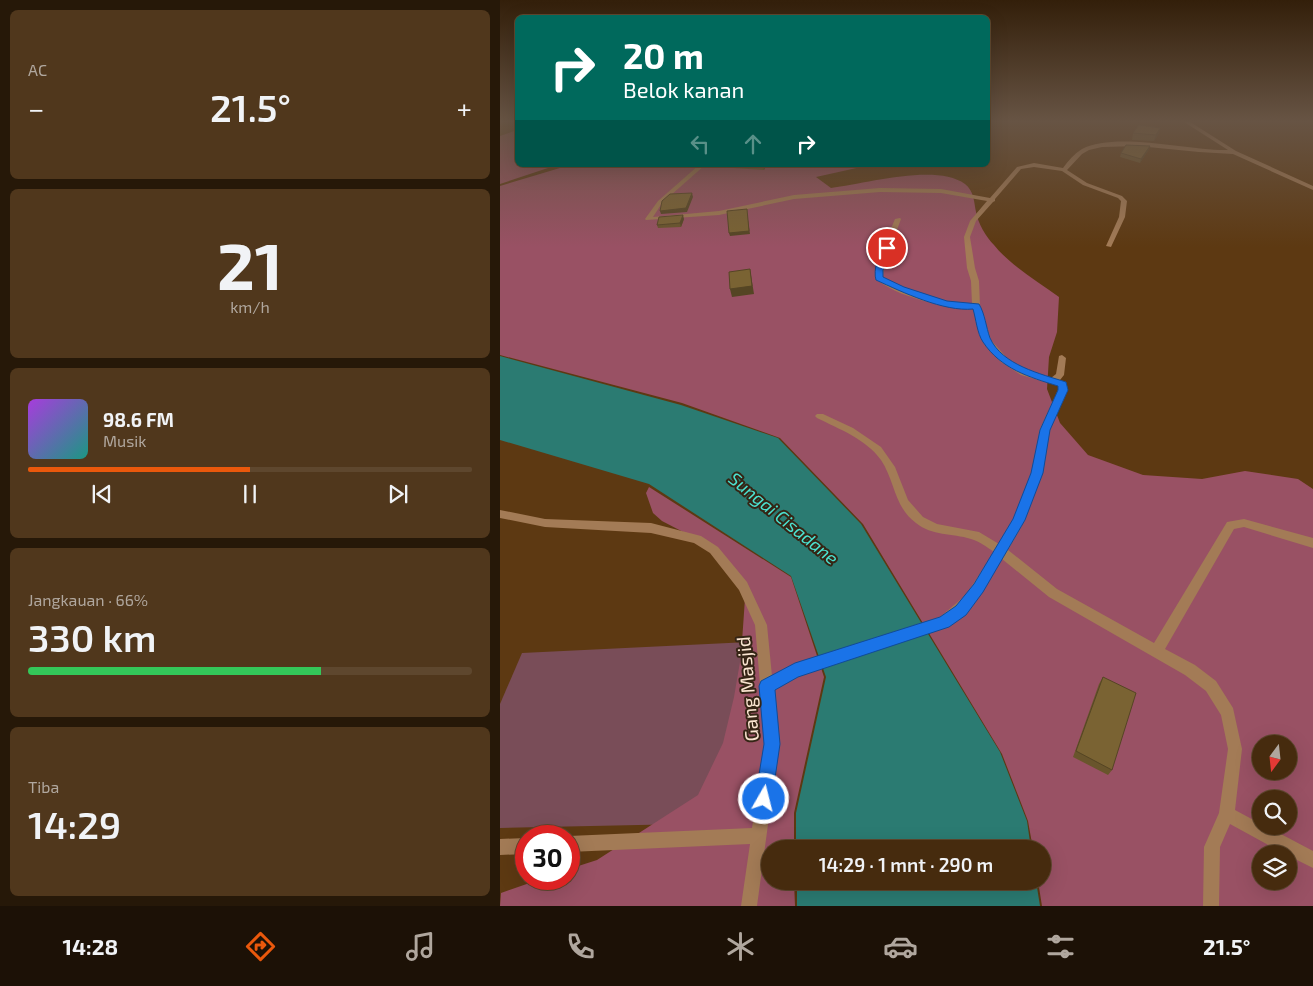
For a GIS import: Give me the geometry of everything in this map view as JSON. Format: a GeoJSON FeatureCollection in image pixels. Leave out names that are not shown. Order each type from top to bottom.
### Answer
{"type":"FeatureCollection","features":[{"type":"Feature","properties":{"kind":"street"},"geometry":{"type":"LineString","coordinates":[[1064,170],[1070,162]]}},
{"type":"Feature","properties":{"kind":"street"},"geometry":{"type":"LineString","coordinates":[[1257,162],[1313,188]]}},
{"type":"Feature","properties":{"kind":"street"},"geometry":{"type":"LineString","coordinates":[[1063,384],[1024,373],[1004,360],[987,341],[976,306],[975,280],[971,268],[967,237],[973,221],[1019,168],[1034,165],[1064,170],[1085,184],[1120,197],[1124,201],[1122,217],[1109,246]]}},
{"type":"Feature","properties":{"kind":"street"},"geometry":{"type":"LineString","coordinates":[[700,167],[660,202],[648,219],[719,213],[794,197],[880,190],[941,191],[992,200]]}},
{"type":"Feature","properties":{"kind":"street"},"geometry":{"type":"LineString","coordinates":[[898,219],[879,270],[879,278],[901,289],[945,303],[965,307],[976,306]]}},
{"type":"Feature","properties":{"kind":"street"},"geometry":{"type":"LineString","coordinates":[[1062,358],[1060,376],[1053,381],[1063,384]]}},
{"type":"Feature","properties":{"kind":"street"},"geometry":{"type":"LineString","coordinates":[[767,686],[795,670],[944,622],[961,611],[979,588],[1019,520],[1037,473],[1045,430],[1063,390],[1063,384]]}},
{"type":"Feature","properties":{"kind":"street"},"geometry":{"type":"LineString","coordinates":[[820,416],[857,435],[880,453],[890,467],[904,507],[921,522],[938,528],[971,534],[983,539],[1053,592],[1190,670],[1211,686],[1228,713],[1235,749],[1226,814],[1212,847],[1211,906]]}},
{"type":"Feature","properties":{"kind":"street","name":"Gang Masjid"},"geometry":{"type":"LineString","coordinates":[[500,514],[545,523],[651,528],[697,539],[714,550],[743,586],[761,625],[772,744],[749,906]]}},
{"type":"Feature","properties":{"kind":"street"},"geometry":{"type":"LineString","coordinates":[[1156,652],[1231,525],[1234,523],[1254,526],[1313,543]]}},
{"type":"Feature","properties":{"kind":"street"},"geometry":{"type":"LineString","coordinates":[[1226,814],[1313,860]]}},
{"type":"Feature","properties":{"kind":"street"},"geometry":{"type":"LineString","coordinates":[[580,844],[758,836]]}},
{"type":"Feature","properties":{"kind":"street"},"geometry":{"type":"LineString","coordinates":[[500,847],[515,846]]}},
{"type":"Feature","properties":{"kind":"shaded area"},"geometry":{"type":"Polygon","coordinates":[[[500,162],[515,162],[515,167],[551,167],[500,184],[500,162]]]}},
{"type":"Feature","properties":{"kind":"shaded area"},"geometry":{"type":"Polygon","coordinates":[[[563,167],[861,167],[816,177],[831,188],[881,179],[919,175],[937,175],[952,178],[965,184],[973,197],[983,230],[991,242],[1016,266],[1059,297],[1057,332],[1049,357],[1047,389],[1060,423],[1088,455],[1143,475],[1202,479],[1245,471],[1298,479],[1313,489],[1313,906],[1042,906],[1039,890],[1051,890],[1051,840],[1031,840],[1028,821],[1002,754],[863,524],[780,438],[682,403],[500,355],[500,186],[563,167]]]}},
{"type":"Feature","properties":{"kind":"shaded area"},"geometry":{"type":"Polygon","coordinates":[[[649,487],[791,577],[824,677],[794,813],[794,840],[761,840],[761,890],[794,890],[795,906],[500,906],[501,893],[515,888],[515,890],[580,890],[580,865],[597,860],[698,795],[723,743],[741,656],[746,584],[714,548],[662,521],[653,513],[646,493],[649,487]]]}},
{"type":"Feature","properties":{"kind":"shaded area"},"geometry":{"type":"Polygon","coordinates":[[[749,642],[734,823],[580,826],[515,825],[515,828],[500,828],[500,704],[522,653],[749,642]]]}},
{"type":"Feature","properties":{"kind":"water","name":"Sungai Cisadane"},"geometry":{"type":"Polygon","coordinates":[[[500,356],[681,405],[778,438],[861,524],[1000,752],[1027,821],[1030,840],[796,840],[796,813],[826,677],[791,576],[649,484],[500,440],[500,356]]]}},
{"type":"Feature","properties":{"kind":"water"},"geometry":{"type":"Polygon","coordinates":[[[797,890],[1037,890],[1040,906],[797,906],[797,890]]]}},
{"type":"Feature","properties":{"kind":"building"},"geometry":{"type":"Polygon","coordinates":[[[692,193],[686,208],[660,211],[662,201],[670,194],[692,193]]]}},
{"type":"Feature","properties":{"kind":"building"},"geometry":{"type":"Polygon","coordinates":[[[747,209],[749,231],[729,233],[727,211],[747,209]]]}},
{"type":"Feature","properties":{"kind":"building"},"geometry":{"type":"Polygon","coordinates":[[[683,215],[680,223],[657,225],[659,217],[683,215]]]}},
{"type":"Feature","properties":{"kind":"building"},"geometry":{"type":"Polygon","coordinates":[[[750,269],[752,286],[730,289],[729,272],[750,269]]]}},
{"type":"Feature","properties":{"kind":"building"},"geometry":{"type":"Polygon","coordinates":[[[1103,677],[1136,693],[1112,770],[1076,751],[1103,677]]]}},
{"type":"Feature","properties":{"kind":"route"},"geometry":{"type":"LineString","coordinates":[[764,799],[772,744],[767,686],[795,670],[944,622],[961,611],[979,588],[1019,520],[1037,473],[1045,430],[1063,390],[1063,384],[1024,373],[1004,360],[987,341],[976,306],[965,307],[945,303],[901,289],[879,278],[879,270],[887,248]]}}]}
